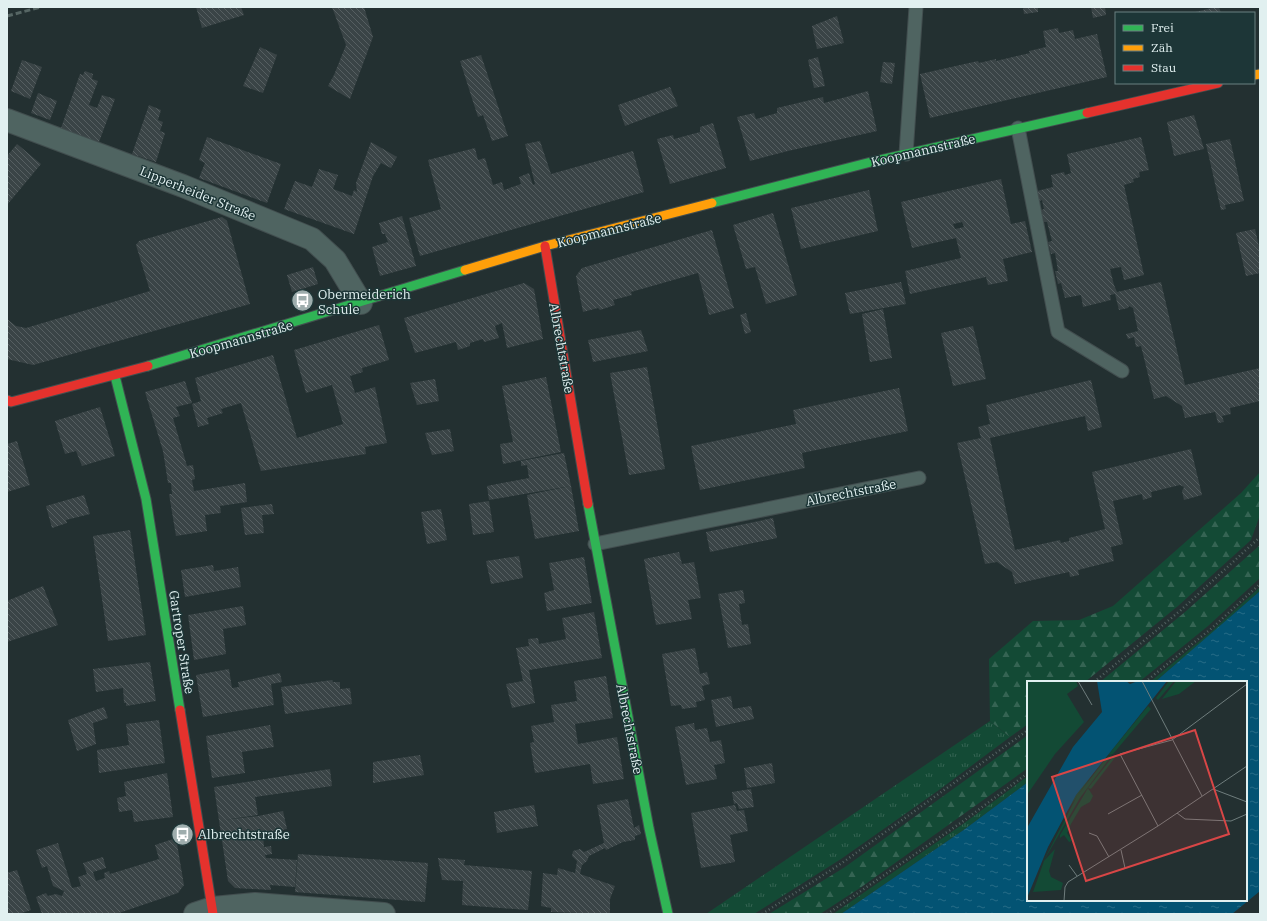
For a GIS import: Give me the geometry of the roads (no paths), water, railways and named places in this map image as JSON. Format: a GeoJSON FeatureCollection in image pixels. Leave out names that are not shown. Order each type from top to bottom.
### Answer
{"type":"FeatureCollection","features":[{"type":"Feature","properties":{"kind":"street","name":"Koopmannstraße"},"geometry":{"type":"LineString","coordinates":[[8,402],[115,376],[361,303],[545,246],[906,154],[1214,84]]}},
{"type":"Feature","properties":{"kind":"street","name":"Lipperheider Straße"},"geometry":{"type":"LineString","coordinates":[[7,120],[183,186],[312,239],[335,260],[361,303]]}},
{"type":"Feature","properties":{"kind":"street","name":"Albrechtstraße"},"geometry":{"type":"LineString","coordinates":[[545,246],[595,544],[649,828],[668,914]]}},
{"type":"Feature","properties":{"kind":"street","name":"Gartroper Straße"},"geometry":{"type":"LineString","coordinates":[[115,376],[146,499],[207,912]]}},
{"type":"Feature","properties":{"kind":"street"},"geometry":{"type":"LineString","coordinates":[[207,912],[255,904],[384,914]]}},
{"type":"Feature","properties":{"kind":"lane"},"geometry":{"type":"LineString","coordinates":[[906,154],[916,7]]}},
{"type":"Feature","properties":{"kind":"lane"},"geometry":{"type":"LineString","coordinates":[[1018,128],[1058,332],[1122,371]]}},
{"type":"Feature","properties":{"kind":"lane","name":"Albrechtstraße"},"geometry":{"type":"LineString","coordinates":[[595,544],[919,478]]}},
{"type":"Feature","properties":{"kind":"water"},"geometry":{"type":"Polygon","coordinates":[[[1260,591],[1260,891],[1232,914],[841,914],[965,829],[1027,783],[1027,901],[1247,901],[1247,681],[1156,681],[1260,591]]]}},
{"type":"Feature","properties":{"kind":"railway"},"geometry":{"type":"LineString","coordinates":[[7,16],[41,7]]}},
{"type":"Feature","properties":{"kind":"place","name":"Obermeiderich Schule"},"geometry":{"type":"Point","coordinates":[303,301]}},
{"type":"Feature","properties":{"kind":"place","name":"Albrechtstraße"},"geometry":{"type":"Point","coordinates":[183,834]}}]}
